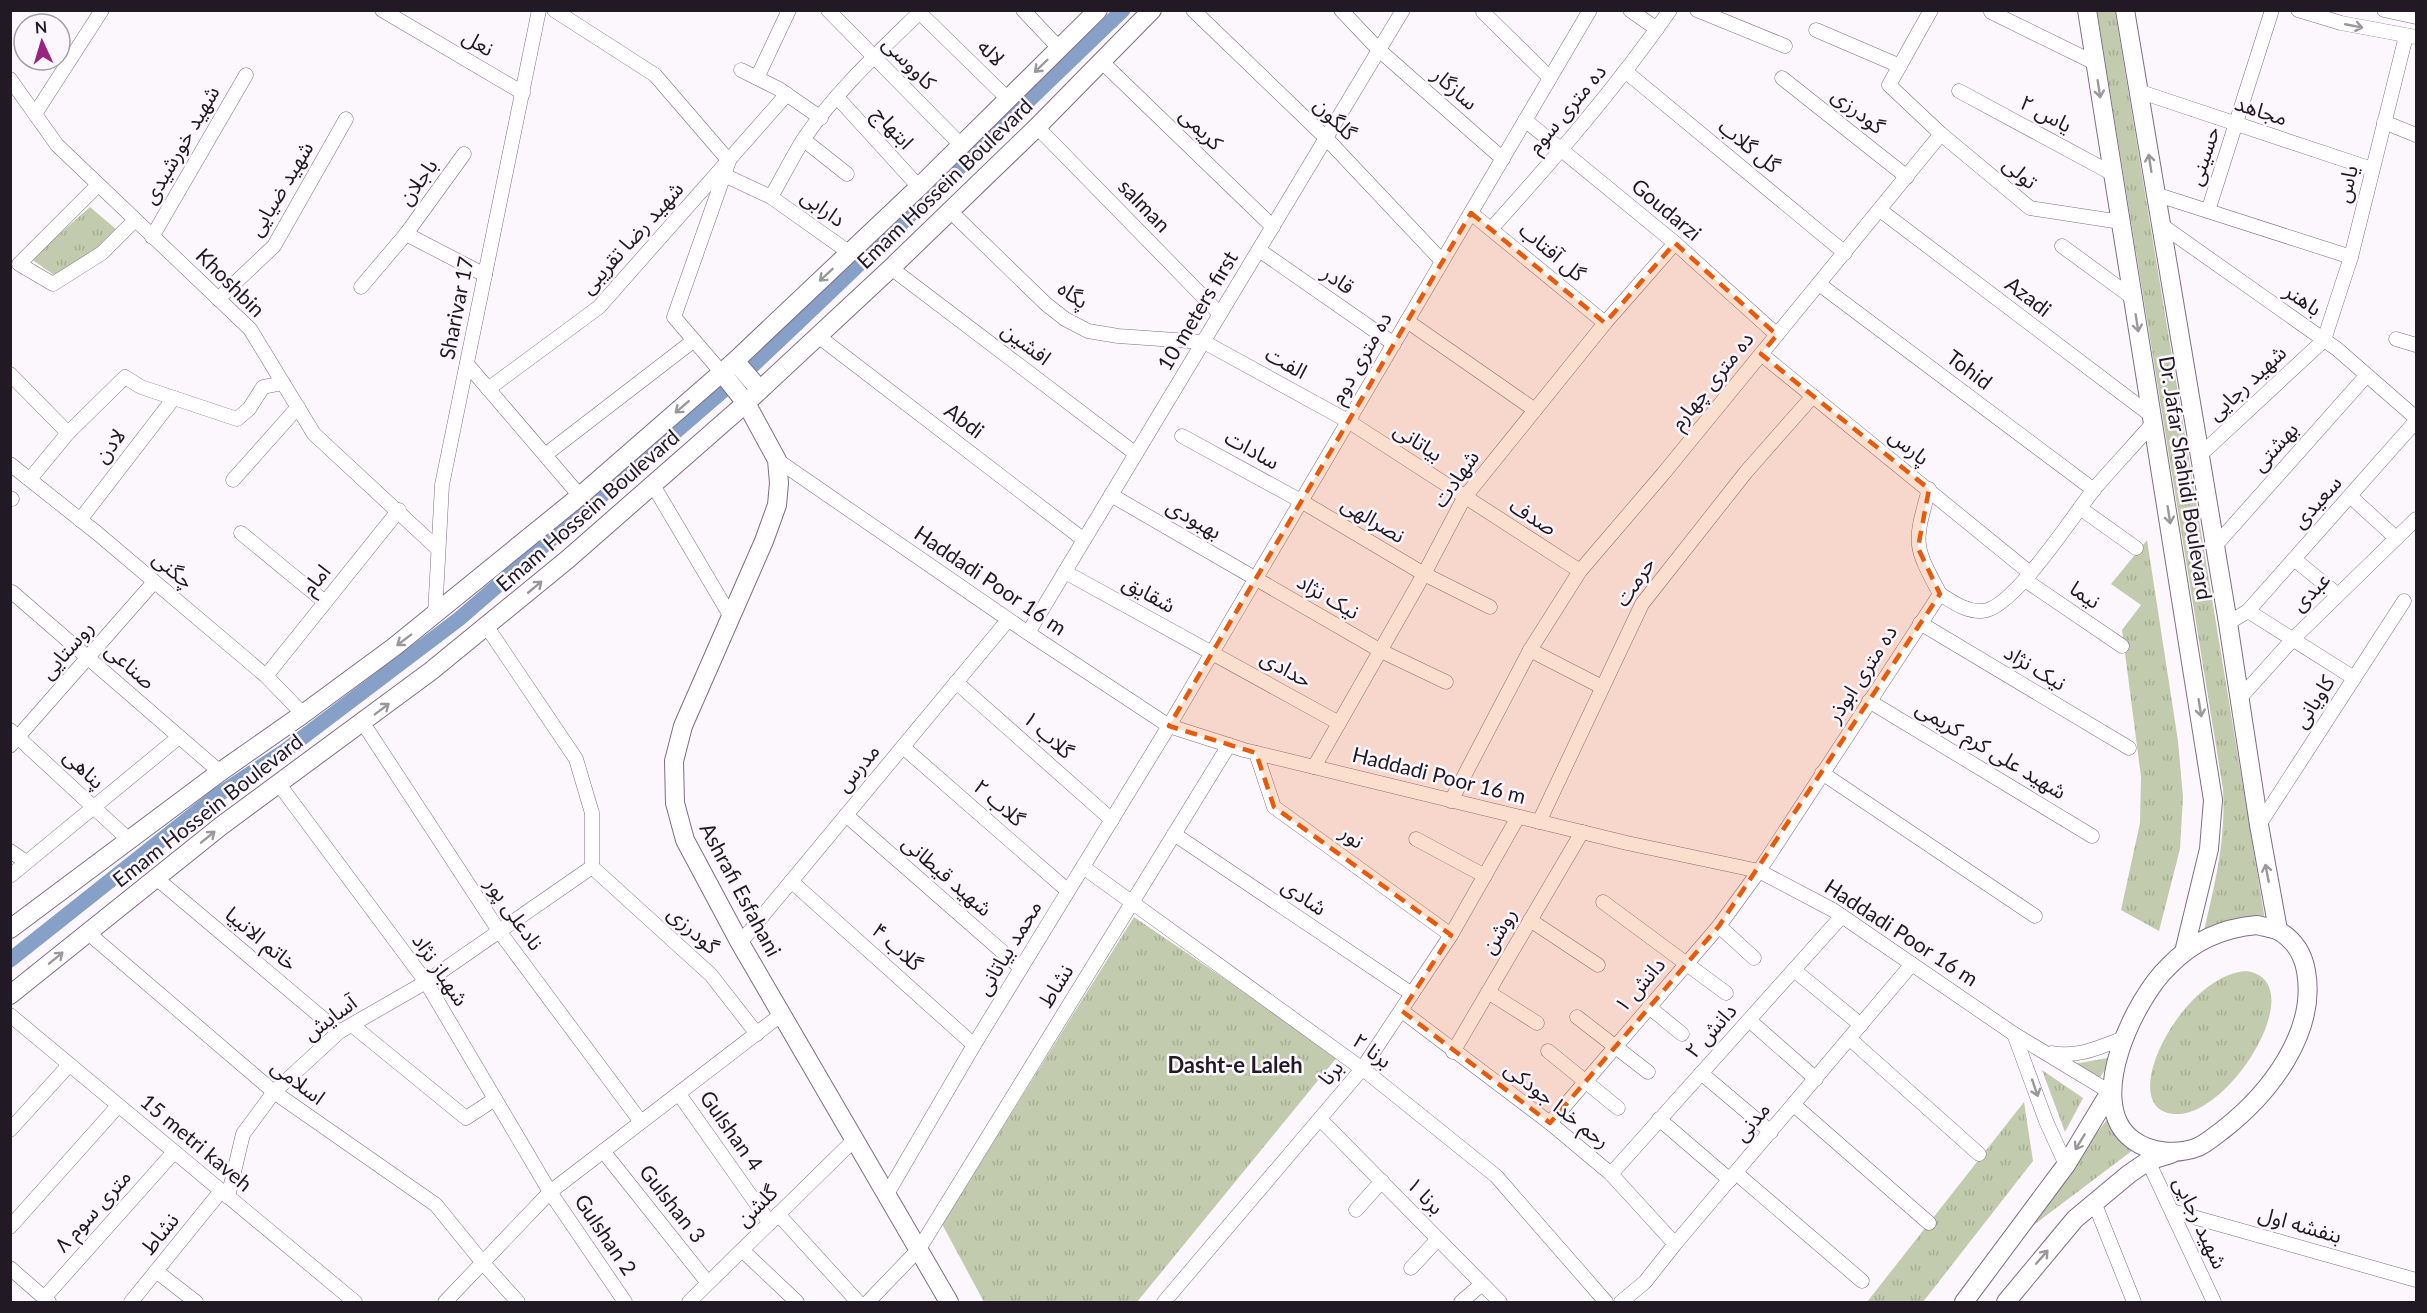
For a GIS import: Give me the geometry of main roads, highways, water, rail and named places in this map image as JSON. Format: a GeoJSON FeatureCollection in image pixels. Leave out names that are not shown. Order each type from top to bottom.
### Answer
{"type":"FeatureCollection","features":[{"type":"Feature","properties":{"kind":"main road","name":"Emam Hossein Boulevard"},"geometry":{"type":"LineString","coordinates":[[10,995],[278,783],[363,723],[487,627],[653,485],[746,403],[951,212],[1152,10]]}},
{"type":"Feature","properties":{"kind":"main road","name":"Dr. Jafar Shahidi Boulevard"},"geometry":{"type":"LineString","coordinates":[[2087,10],[2213,800],[2209,849],[2184,952]]}},
{"type":"Feature","properties":{"kind":"main road","name":"Dr. Jafar Shahidi Boulevard"},"geometry":{"type":"LineString","coordinates":[[2125,10],[2278,930]]}},
{"type":"Feature","properties":{"kind":"main road","name":"Emam Hossein Boulevard"},"geometry":{"type":"LineString","coordinates":[[10,929],[128,839],[303,714],[435,615],[580,496],[728,367],[850,253],[1059,48],[1092,12]]}},
{"type":"Feature","properties":{"kind":"main road"},"geometry":{"type":"LineString","coordinates":[[728,367],[760,390]]}},
{"type":"Feature","properties":{"kind":"main road","name":"Ashrafi Esfahani"},"geometry":{"type":"LineString","coordinates":[[728,367],[777,460],[779,483],[777,505],[764,541],[683,726],[674,761],[675,803],[685,840],[740,943],[949,1302]]}},
{"type":"Feature","properties":{"kind":"main road"},"geometry":{"type":"LineString","coordinates":[[1964,1302],[2066,1165],[2110,1092],[2124,1038],[2135,1014],[2167,967],[2198,942],[2224,930],[2257,925],[2278,930],[2294,943],[2303,959],[2308,996],[2298,1034],[2282,1065],[2251,1104],[2234,1121],[2198,1147],[2148,1161],[2094,1202],[2068,1227],[2006,1302]]}},
{"type":"Feature","properties":{"kind":"main road"},"geometry":{"type":"LineString","coordinates":[[2110,1092],[2117,1120],[2131,1139],[2155,1150],[2174,1151],[2198,1147]]}},
{"type":"Feature","properties":{"kind":"waterway"},"geometry":{"type":"LineString","coordinates":[[749,369],[1123,10]]}},
{"type":"Feature","properties":{"kind":"waterway"},"geometry":{"type":"LineString","coordinates":[[10,960],[218,795],[286,750],[459,619],[725,389]]}},
{"type":"Feature","properties":{"kind":"district","name":"Dasht-e Laleh"},"geometry":{"type":"Point","coordinates":[1235,1065]}}]}
